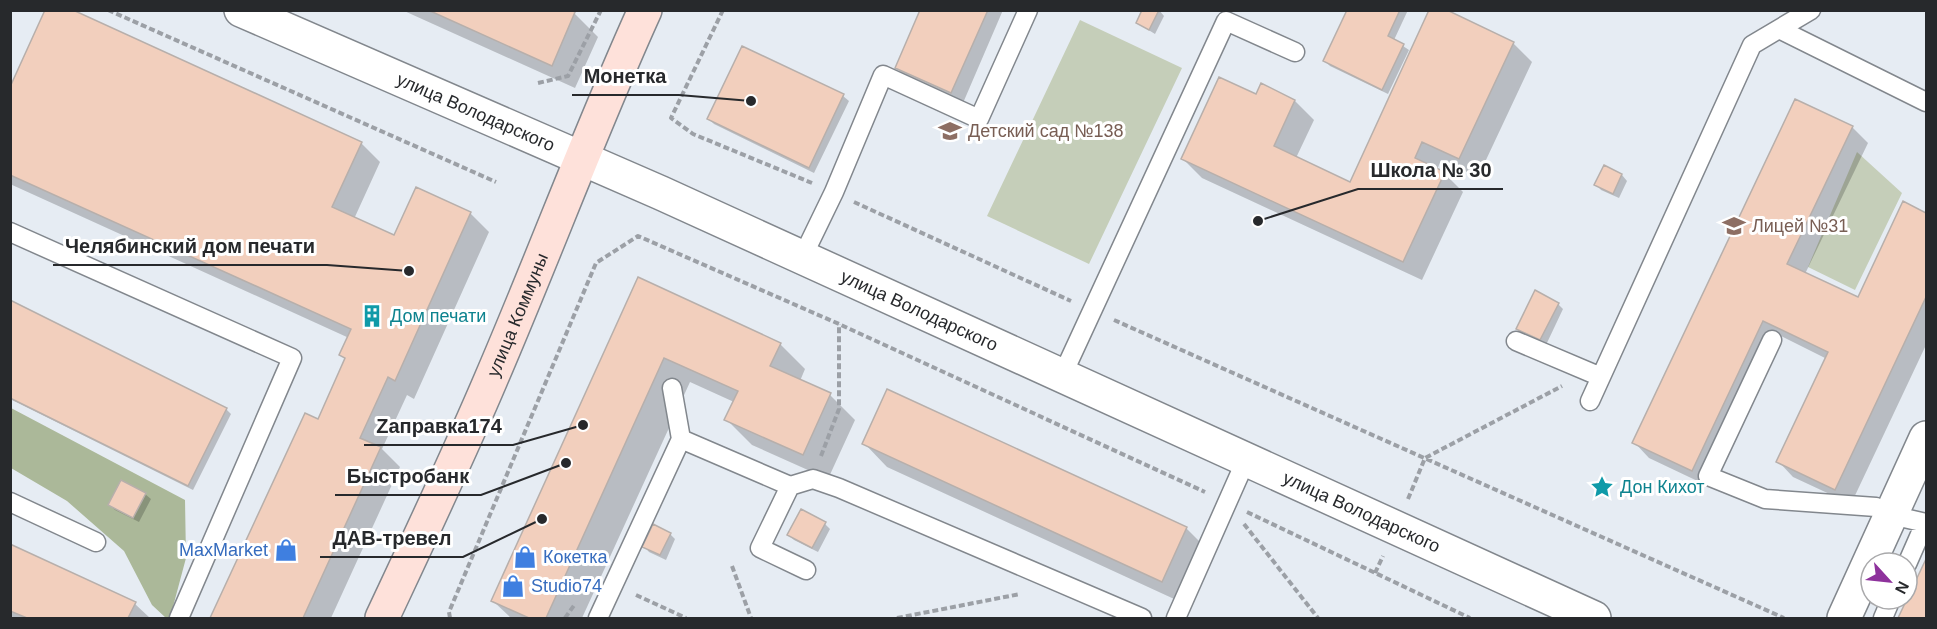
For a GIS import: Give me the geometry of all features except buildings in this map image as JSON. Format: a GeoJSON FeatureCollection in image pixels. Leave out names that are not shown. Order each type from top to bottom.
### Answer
{"type":"FeatureCollection","features":[{"type":"Feature","properties":{"kind":"street","name":"улица Володарского"},"geometry":{"type":"LineString","coordinates":[[241,10],[582,158],[1594,618]]}},
{"type":"Feature","properties":{"kind":"street","name":"улица Коммуны"},"geometry":{"type":"LineString","coordinates":[[382,618],[490,381],[608,93],[645,10]]}},
{"type":"Feature","properties":{"kind":"street"},"geometry":{"type":"LineString","coordinates":[[1844,618],[1926,438]]}},
{"type":"Feature","properties":{"kind":"street"},"geometry":{"type":"LineString","coordinates":[[404,618],[408,562]]}},
{"type":"Feature","properties":{"kind":"lane"},"geometry":{"type":"LineString","coordinates":[[802,258],[834,192],[883,75],[979,119],[1028,10]]}},
{"type":"Feature","properties":{"kind":"lane"},"geometry":{"type":"LineString","coordinates":[[1590,401],[1595,374],[1752,45],[1811,10]]}},
{"type":"Feature","properties":{"kind":"lane"},"geometry":{"type":"LineString","coordinates":[[1062,376],[1226,21],[1295,52]]}},
{"type":"Feature","properties":{"kind":"lane"},"geometry":{"type":"LineString","coordinates":[[1779,29],[1926,102]]}},
{"type":"Feature","properties":{"kind":"lane"},"geometry":{"type":"LineString","coordinates":[[10,232],[292,358],[179,618]]}},
{"type":"Feature","properties":{"kind":"lane"},"geometry":{"type":"LineString","coordinates":[[1772,340],[1708,476],[1765,500],[1876,507],[1891,515],[1926,523],[1913,551]]}},
{"type":"Feature","properties":{"kind":"lane"},"geometry":{"type":"LineString","coordinates":[[1516,341],[1595,374]]}},
{"type":"Feature","properties":{"kind":"lane"},"geometry":{"type":"LineString","coordinates":[[597,618],[615,584],[681,439],[672,388]]}},
{"type":"Feature","properties":{"kind":"lane"},"geometry":{"type":"LineString","coordinates":[[681,439],[790,486],[813,479],[839,488],[1142,618]]}},
{"type":"Feature","properties":{"kind":"lane"},"geometry":{"type":"LineString","coordinates":[[1176,618],[1246,460]]}},
{"type":"Feature","properties":{"kind":"lane"},"geometry":{"type":"LineString","coordinates":[[790,486],[760,548],[806,570]]}},
{"type":"Feature","properties":{"kind":"lane"},"geometry":{"type":"LineString","coordinates":[[10,502],[96,542]]}},
{"type":"Feature","properties":{"kind":"path"},"geometry":{"type":"LineString","coordinates":[[108,10],[496,182]]}},
{"type":"Feature","properties":{"kind":"path"},"geometry":{"type":"LineString","coordinates":[[538,83],[568,76],[601,10]]}},
{"type":"Feature","properties":{"kind":"path"},"geometry":{"type":"LineString","coordinates":[[723,10],[671,118],[693,134],[834,192],[1092,310],[1784,618]]}},
{"type":"Feature","properties":{"kind":"path"},"geometry":{"type":"LineString","coordinates":[[450,618],[449,612],[596,262],[638,236],[839,324],[1470,618]]}},
{"type":"Feature","properties":{"kind":"path"},"geometry":{"type":"LineString","coordinates":[[813,479],[839,409],[839,324]]}},
{"type":"Feature","properties":{"kind":"path"},"geometry":{"type":"LineString","coordinates":[[1375,573],[1425,458],[1595,374]]}},
{"type":"Feature","properties":{"kind":"path"},"geometry":{"type":"LineString","coordinates":[[1227,503],[1318,618]]}},
{"type":"Feature","properties":{"kind":"path"},"geometry":{"type":"LineString","coordinates":[[732,566],[751,618]]}},
{"type":"Feature","properties":{"kind":"path"},"geometry":{"type":"LineString","coordinates":[[615,584],[686,618]]}},
{"type":"Feature","properties":{"kind":"path"},"geometry":{"type":"LineString","coordinates":[[897,618],[1063,585]]}},
{"type":"Feature","properties":{"kind":"green space"},"geometry":{"type":"Polygon","coordinates":[[[1080,20],[1182,68],[1089,264],[987,216],[1080,20]]]}},
{"type":"Feature","properties":{"kind":"green space"},"geometry":{"type":"Polygon","coordinates":[[[1857,152],[1902,193],[1855,290],[1808,267],[1857,152]]]}},
{"type":"Feature","properties":{"kind":"green space"},"geometry":{"type":"Polygon","coordinates":[[[11,408],[185,500],[186,558],[170,618],[166,618],[152,605],[124,551],[67,501],[11,468],[11,408]]]}},
{"type":"Feature","properties":{"kind":"place","name":"Монетка"},"geometry":{"type":"Point","coordinates":[751,101]}},
{"type":"Feature","properties":{"kind":"place","name":"Детский сад №138"},"geometry":{"type":"Point","coordinates":[950,131]}},
{"type":"Feature","properties":{"kind":"place","name":"Школа № 30"},"geometry":{"type":"Point","coordinates":[1258,221]}},
{"type":"Feature","properties":{"kind":"place","name":"Лицей №31"},"geometry":{"type":"Point","coordinates":[1734,226]}},
{"type":"Feature","properties":{"kind":"place","name":"Челябинский дом печати"},"geometry":{"type":"Point","coordinates":[409,271]}},
{"type":"Feature","properties":{"kind":"place","name":"Дом печати"},"geometry":{"type":"Point","coordinates":[372,316]}},
{"type":"Feature","properties":{"kind":"place","name":"Zаправка174"},"geometry":{"type":"Point","coordinates":[583,425]}},
{"type":"Feature","properties":{"kind":"place","name":"Быстробанк"},"geometry":{"type":"Point","coordinates":[566,463]}},
{"type":"Feature","properties":{"kind":"place","name":"Дон Кихот"},"geometry":{"type":"Point","coordinates":[1602,487]}},
{"type":"Feature","properties":{"kind":"place","name":"ДАВ-тревел"},"geometry":{"type":"Point","coordinates":[542,519]}},
{"type":"Feature","properties":{"kind":"place","name":"MaxMarket"},"geometry":{"type":"Point","coordinates":[286,550]}},
{"type":"Feature","properties":{"kind":"place","name":"Кокетка"},"geometry":{"type":"Point","coordinates":[525,557]}},
{"type":"Feature","properties":{"kind":"place","name":"Studio74"},"geometry":{"type":"Point","coordinates":[513,586]}}]}
